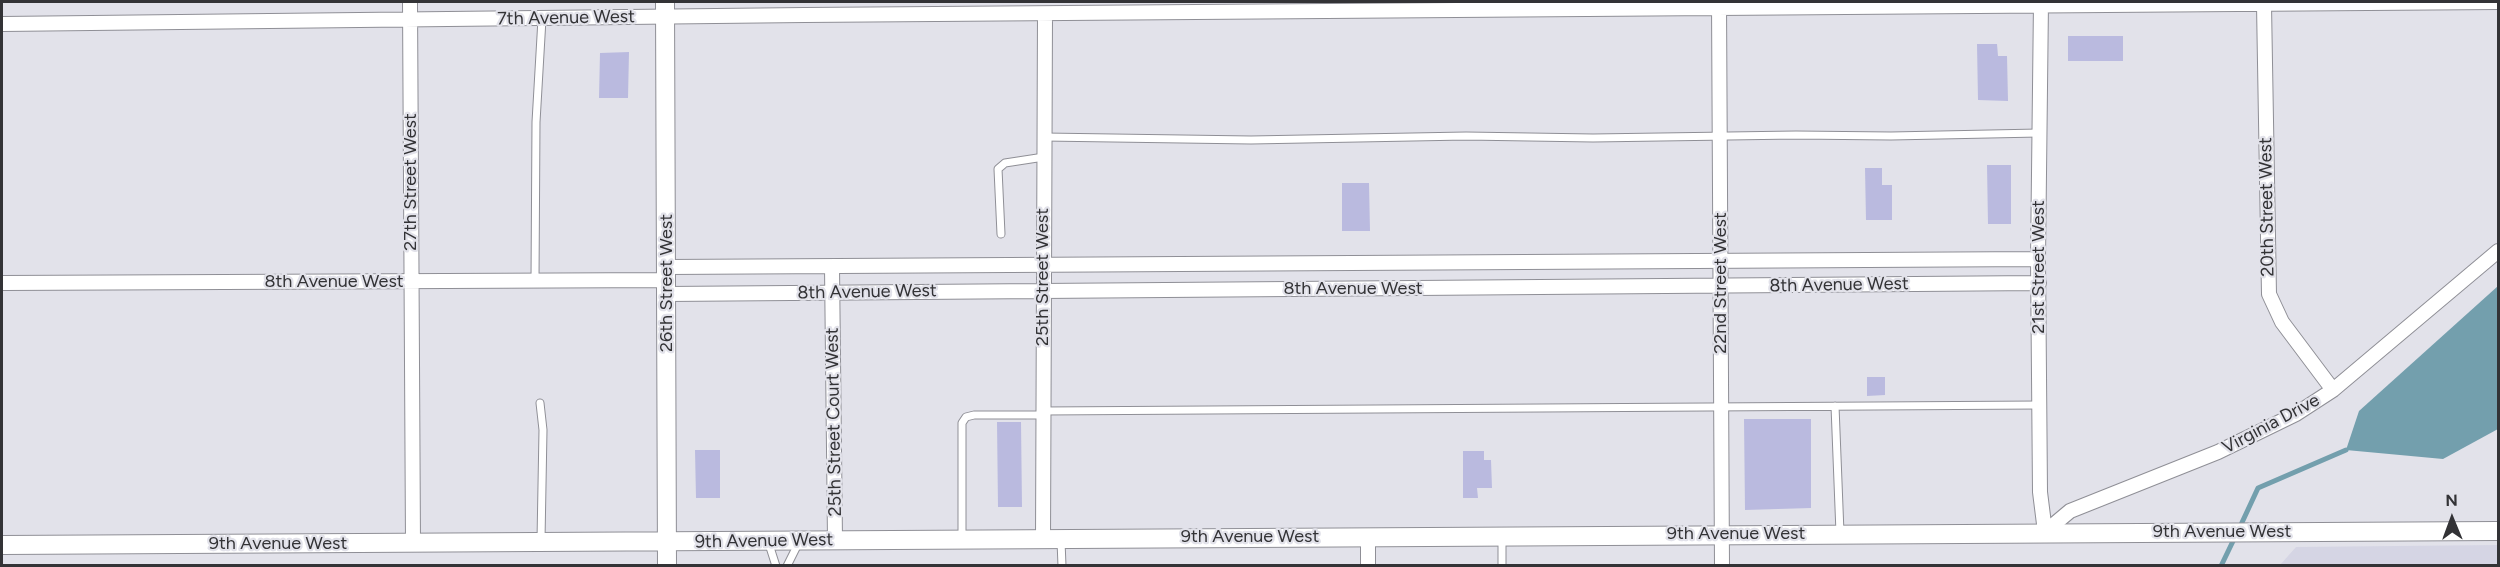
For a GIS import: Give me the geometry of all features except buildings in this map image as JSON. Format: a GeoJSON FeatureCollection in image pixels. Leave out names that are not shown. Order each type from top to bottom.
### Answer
{"type":"FeatureCollection","features":[{"type":"Feature","properties":{"kind":"street","name":"27th Street West"},"geometry":{"type":"LineString","coordinates":[[410,2],[413,543]]}},
{"type":"Feature","properties":{"kind":"street","name":"7th Avenue West"},"geometry":{"type":"LineString","coordinates":[[2,24],[542,19],[665,9],[943,8],[1045,14],[1719,5],[2499,3]]}},
{"type":"Feature","properties":{"kind":"street","name":"21st Street West"},"geometry":{"type":"LineString","coordinates":[[2041,4],[2038,259],[2040,492],[2045,532]]}},
{"type":"Feature","properties":{"kind":"street","name":"22nd Street West"},"geometry":{"type":"LineString","coordinates":[[1719,5],[1722,566]]}},
{"type":"Feature","properties":{"kind":"street","name":"20th Street West"},"geometry":{"type":"LineString","coordinates":[[2264,5],[2269,294],[2282,322],[2333,390]]}},
{"type":"Feature","properties":{"kind":"street","name":"26th Street West"},"geometry":{"type":"LineString","coordinates":[[665,9],[668,566]]}},
{"type":"Feature","properties":{"kind":"street","name":"25th Street West"},"geometry":{"type":"LineString","coordinates":[[1045,14],[1043,413],[1052,539]]}},
{"type":"Feature","properties":{"kind":"street","name":"Virginia Drive"},"geometry":{"type":"LineString","coordinates":[[2045,532],[2070,511],[2218,452],[2296,414],[2333,390],[2499,251]]}},
{"type":"Feature","properties":{"kind":"street","name":"8th Avenue West"},"geometry":{"type":"LineString","coordinates":[[667,280],[832,267],[2038,259]]}},
{"type":"Feature","properties":{"kind":"street","name":"25th Street Court West"},"geometry":{"type":"LineString","coordinates":[[832,267],[835,540]]}},
{"type":"Feature","properties":{"kind":"street","name":"8th Avenue West"},"geometry":{"type":"LineString","coordinates":[[2,284],[667,280],[832,292],[2039,283]]}},
{"type":"Feature","properties":{"kind":"street","name":"9th Avenue West"},"geometry":{"type":"LineString","coordinates":[[2,545],[2499,531]]}},
{"type":"Feature","properties":{"kind":"street"},"geometry":{"type":"LineString","coordinates":[[1368,536],[1368,566]]}},
{"type":"Feature","properties":{"kind":"lane"},"geometry":{"type":"LineString","coordinates":[[535,280],[536,122],[542,19]]}},
{"type":"Feature","properties":{"kind":"lane"},"geometry":{"type":"LineString","coordinates":[[1044,137],[1251,140],[1466,136],[2039,133]]}},
{"type":"Feature","properties":{"kind":"lane"},"geometry":{"type":"LineString","coordinates":[[1001,234],[998,169],[1005,163],[1044,156]]}},
{"type":"Feature","properties":{"kind":"lane"},"geometry":{"type":"LineString","coordinates":[[540,403],[543,430],[541,542]]}},
{"type":"Feature","properties":{"kind":"lane"},"geometry":{"type":"LineString","coordinates":[[962,539],[962,423],[966,417],[974,415],[2040,405]]}},
{"type":"Feature","properties":{"kind":"lane"},"geometry":{"type":"LineString","coordinates":[[1835,406],[1840,533]]}},
{"type":"Feature","properties":{"kind":"lane"},"geometry":{"type":"LineString","coordinates":[[1502,536],[1502,566]]}},
{"type":"Feature","properties":{"kind":"lane"},"geometry":{"type":"LineString","coordinates":[[1052,539],[1062,566]]}},
{"type":"Feature","properties":{"kind":"lane"},"geometry":{"type":"LineString","coordinates":[[768,541],[776,566]]}},
{"type":"Feature","properties":{"kind":"lane"},"geometry":{"type":"LineString","coordinates":[[788,566],[799,541]]}},
{"type":"Feature","properties":{"kind":"shaded area"},"geometry":{"type":"Polygon","coordinates":[[[2498,545],[2498,565],[2280,565],[2296,547],[2498,545]]]}},
{"type":"Feature","properties":{"kind":"water"},"geometry":{"type":"Polygon","coordinates":[[[2498,286],[2498,429],[2443,459],[2346,450],[2359,411],[2498,286]]]}},
{"type":"Feature","properties":{"kind":"waterway"},"geometry":{"type":"LineString","coordinates":[[2239,529],[2258,488],[2346,450]]}},
{"type":"Feature","properties":{"kind":"waterway"},"geometry":{"type":"LineString","coordinates":[[2221,566],[2235,537]]}}]}
